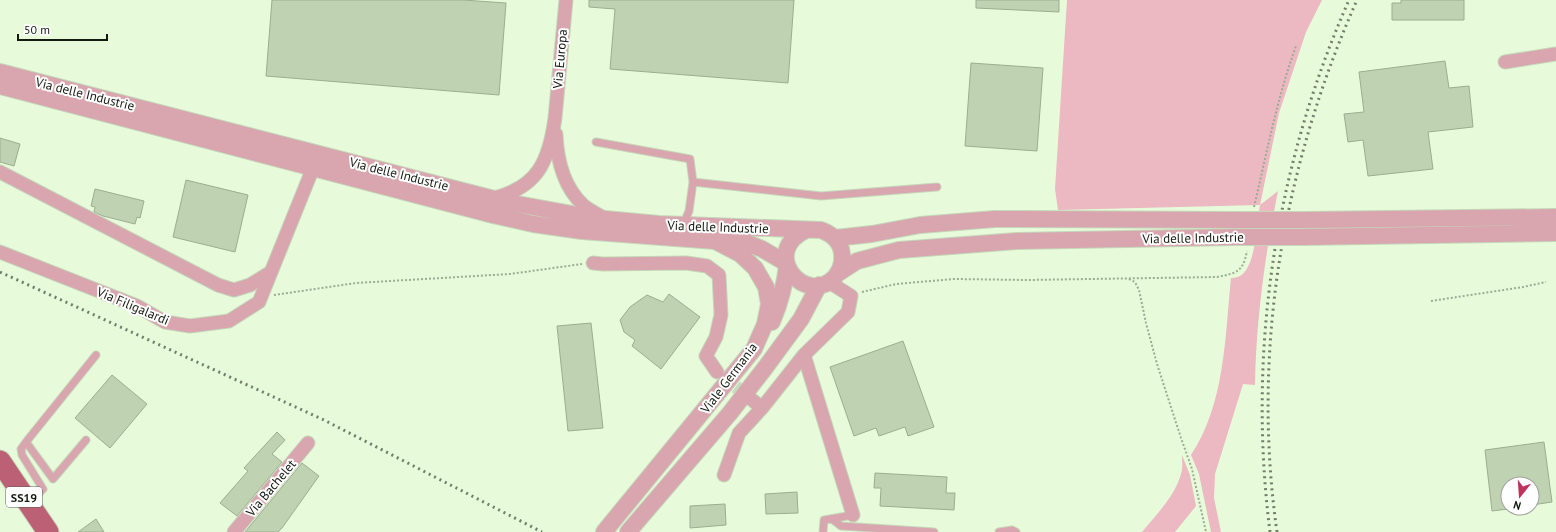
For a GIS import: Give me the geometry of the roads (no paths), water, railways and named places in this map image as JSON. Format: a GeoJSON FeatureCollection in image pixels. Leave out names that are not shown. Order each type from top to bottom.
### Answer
{"type":"FeatureCollection","features":[{"type":"Feature","properties":{"kind":"main road","name":"SS19"},"geometry":{"type":"LineString","coordinates":[[0,461],[48,532]]}},
{"type":"Feature","properties":{"kind":"street","name":"Via Europa"},"geometry":{"type":"LineString","coordinates":[[494,198],[515,192],[530,182],[548,150],[553,135],[566,0]]}},
{"type":"Feature","properties":{"kind":"street"},"geometry":{"type":"LineString","coordinates":[[1505,62],[1556,54]]}},
{"type":"Feature","properties":{"kind":"street","name":"Via delle Industrie"},"geometry":{"type":"LineString","coordinates":[[0,72],[494,198],[552,211],[606,219],[659,224],[806,230]]}},
{"type":"Feature","properties":{"kind":"street","name":"Via delle Industrie"},"geometry":{"type":"LineString","coordinates":[[0,86],[493,215],[533,224],[582,232],[691,240]]}},
{"type":"Feature","properties":{"kind":"street","name":"Via Europa"},"geometry":{"type":"LineString","coordinates":[[555,118],[558,155],[570,189],[583,205],[606,219]]}},
{"type":"Feature","properties":{"kind":"street","name":"Via Filigalardi"},"geometry":{"type":"LineString","coordinates":[[0,252],[137,306],[165,322],[190,326],[229,321],[259,302],[313,168]]}},
{"type":"Feature","properties":{"kind":"street"},"geometry":{"type":"LineString","coordinates":[[0,172],[218,285],[234,290],[250,285],[271,272]]}},
{"type":"Feature","properties":{"kind":"street"},"geometry":{"type":"LineString","coordinates":[[835,238],[872,234],[920,225],[995,220],[1305,220],[1556,217]]}},
{"type":"Feature","properties":{"kind":"street"},"geometry":{"type":"LineString","coordinates":[[716,241],[740,240],[762,249],[786,264],[790,273],[802,283],[810,286],[828,280],[840,268],[842,252],[835,238],[829,233],[821,230],[806,230],[791,240],[787,248],[786,264],[785,282],[782,296],[771,324],[754,349]]}},
{"type":"Feature","properties":{"kind":"street","name":"Via delle Industrie"},"geometry":{"type":"LineString","coordinates":[[828,280],[857,261],[899,250],[1016,241],[1556,233]]}},
{"type":"Feature","properties":{"kind":"street","name":"Viale Germania"},"geometry":{"type":"LineString","coordinates":[[604,532],[754,349],[765,324],[769,304],[766,287],[755,268],[740,254],[716,241],[691,240]]}},
{"type":"Feature","properties":{"kind":"street"},"geometry":{"type":"LineString","coordinates":[[593,263],[686,263],[707,266],[719,275],[721,315],[716,337],[706,356],[717,372]]}},
{"type":"Feature","properties":{"kind":"street"},"geometry":{"type":"LineString","coordinates":[[724,475],[739,433],[762,408],[804,355],[848,312],[851,296],[828,280]]}},
{"type":"Feature","properties":{"kind":"street","name":"Viale Germania"},"geometry":{"type":"LineString","coordinates":[[628,532],[730,413],[801,320],[828,280]]}},
{"type":"Feature","properties":{"kind":"street"},"geometry":{"type":"LineString","coordinates":[[804,355],[854,515]]}},
{"type":"Feature","properties":{"kind":"street"},"geometry":{"type":"LineString","coordinates":[[750,399],[762,408]]}},
{"type":"Feature","properties":{"kind":"street","name":"Via Bachelet"},"geometry":{"type":"LineString","coordinates":[[234,532],[308,443]]}},
{"type":"Feature","properties":{"kind":"lane"},"geometry":{"type":"LineString","coordinates":[[596,142],[690,159],[693,182],[689,211],[683,225]]}},
{"type":"Feature","properties":{"kind":"lane"},"geometry":{"type":"LineString","coordinates":[[693,182],[821,196],[937,187]]}},
{"type":"Feature","properties":{"kind":"lane"},"geometry":{"type":"LineString","coordinates":[[29,504],[43,489],[22,455],[21,449],[96,355]]}},
{"type":"Feature","properties":{"kind":"lane"},"geometry":{"type":"LineString","coordinates":[[26,442],[53,479],[86,440]]}},
{"type":"Feature","properties":{"kind":"lane"},"geometry":{"type":"LineString","coordinates":[[823,532],[824,520],[854,515]]}},
{"type":"Feature","properties":{"kind":"lane"},"geometry":{"type":"LineString","coordinates":[[832,519],[841,526],[934,532]]}},
{"type":"Feature","properties":{"kind":"lane"},"geometry":{"type":"LineString","coordinates":[[999,532],[1012,530],[1016,532]]}},
{"type":"Feature","properties":{"kind":"tunnel"},"geometry":{"type":"LineString","coordinates":[[721,375],[751,399]]}},
{"type":"Feature","properties":{"kind":"railway"},"geometry":{"type":"LineString","coordinates":[[1270,532],[1264,464],[1262,396],[1265,328],[1273,261],[1285,194],[1302,128],[1323,63],[1349,0]]}},
{"type":"Feature","properties":{"kind":"railway"},"geometry":{"type":"LineString","coordinates":[[1277,532],[1270,464],[1268,396],[1271,328],[1280,260],[1292,194],[1310,128],[1331,63],[1357,0]]}},
{"type":"Feature","properties":{"kind":"railway"},"geometry":{"type":"LineString","coordinates":[[0,272],[324,420],[542,532]]}}]}
